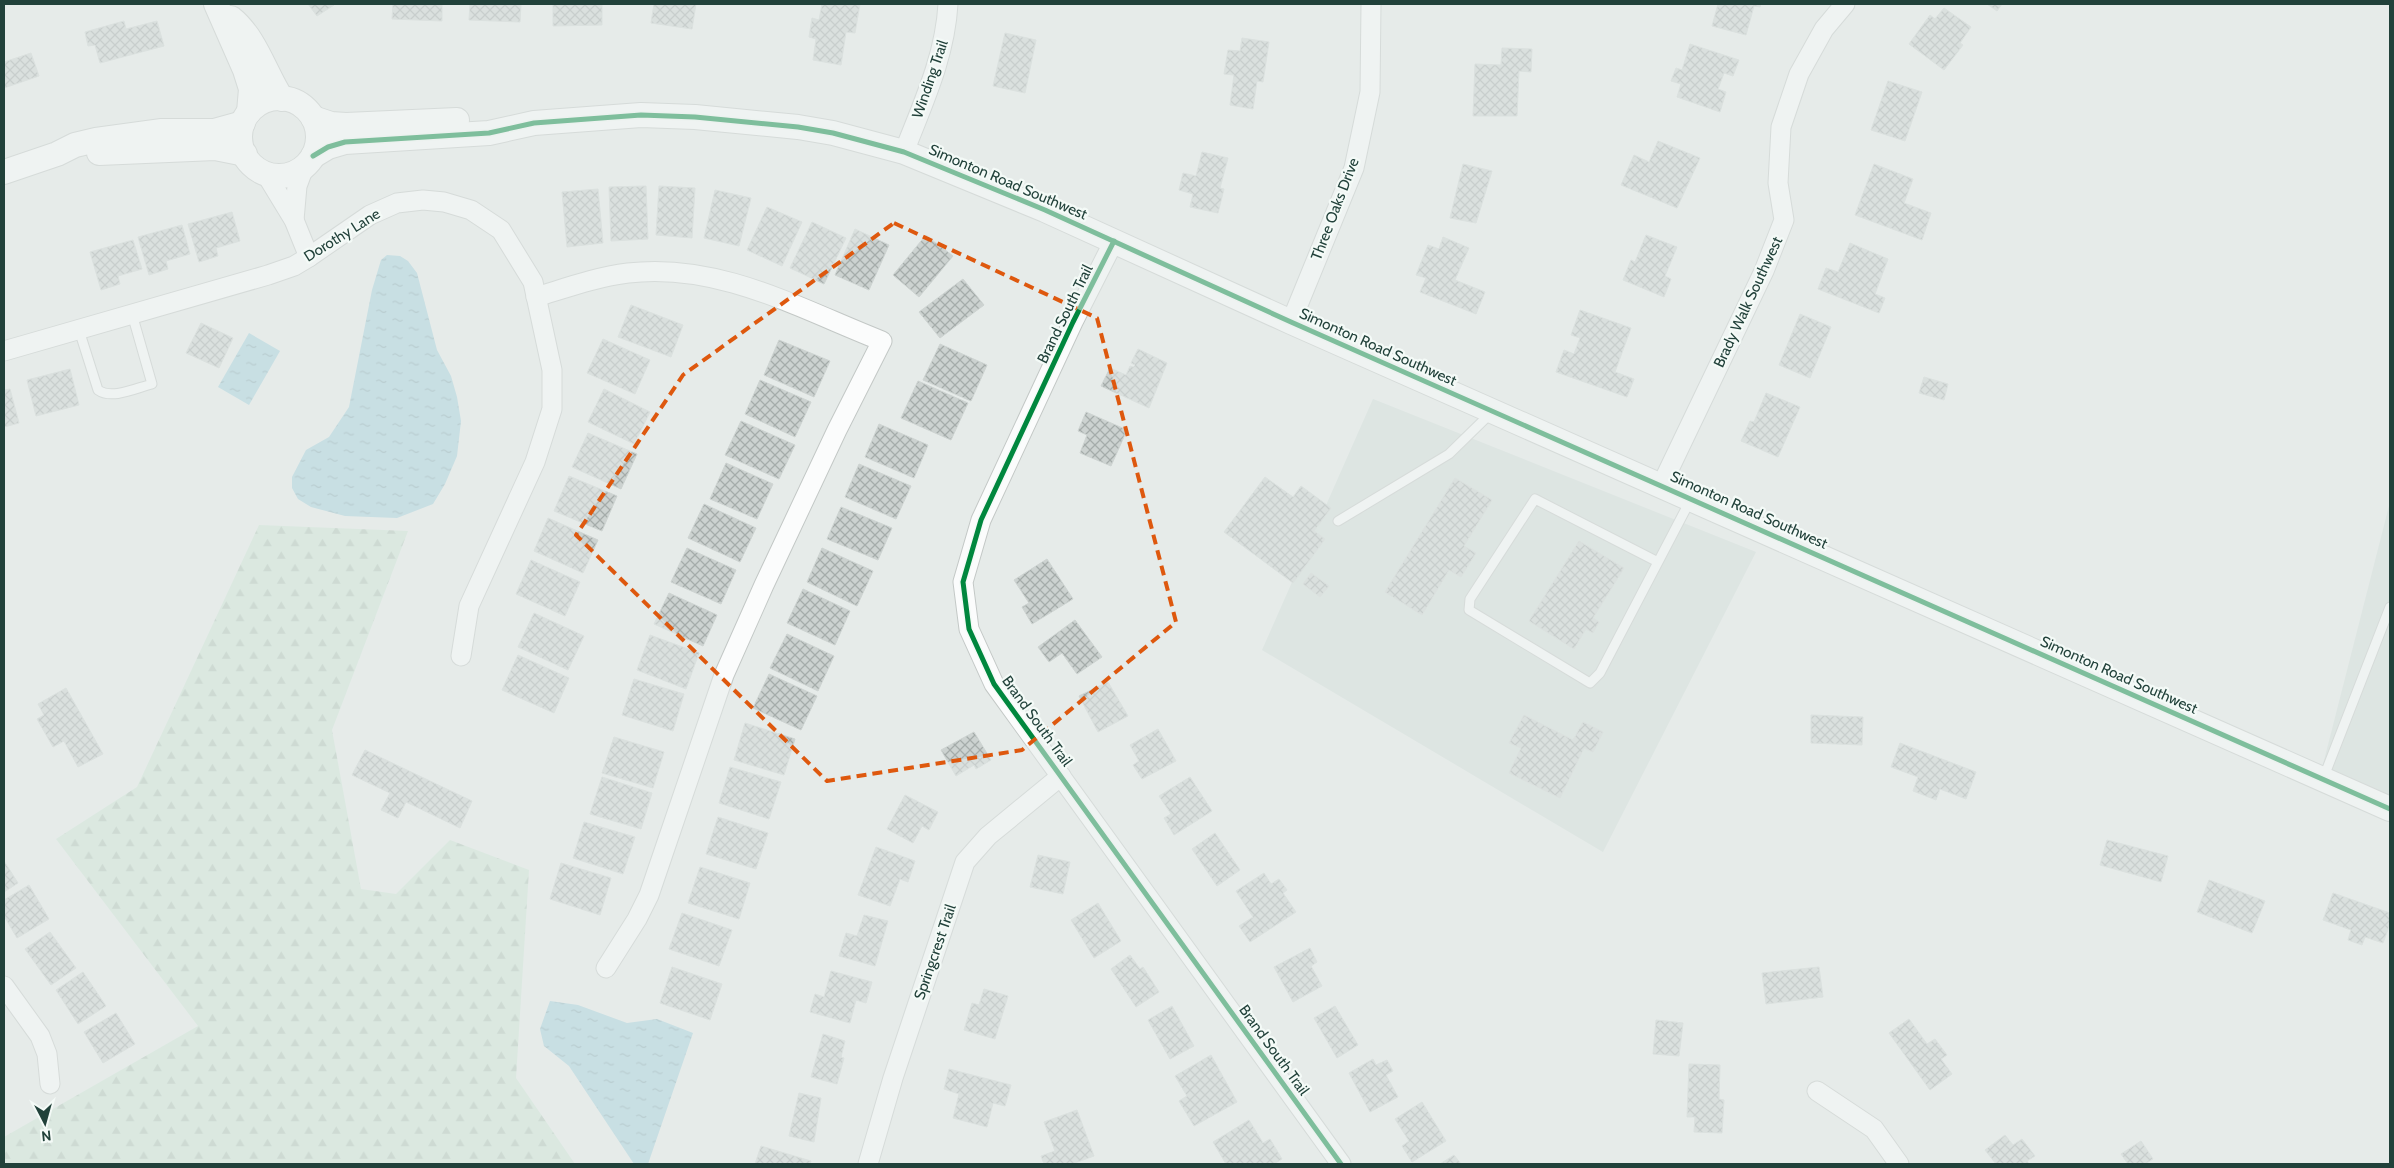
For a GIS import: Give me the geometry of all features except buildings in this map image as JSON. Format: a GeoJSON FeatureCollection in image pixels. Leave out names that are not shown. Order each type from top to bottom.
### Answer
{"type":"FeatureCollection","features":[{"type":"Feature","properties":{"kind":"street","name":"Winding Trail"},"geometry":{"type":"LineString","coordinates":[[904,152],[938,64],[946,31],[948,4]]}},
{"type":"Feature","properties":{"kind":"street","name":"Three Oaks Drive"},"geometry":{"type":"LineString","coordinates":[[1291,322],[1354,168],[1370,92],[1371,4]]}},
{"type":"Feature","properties":{"kind":"street","name":"Brady Walk Southwest"},"geometry":{"type":"LineString","coordinates":[[1661,486],[1764,271],[1784,220],[1778,183],[1781,127],[1799,74],[1824,30],[1845,4]]}},
{"type":"Feature","properties":{"kind":"street"},"geometry":{"type":"LineString","coordinates":[[218,7],[238,24],[252,44],[282,98]]}},
{"type":"Feature","properties":{"kind":"street"},"geometry":{"type":"LineString","coordinates":[[218,7],[248,81],[251,104],[240,135],[241,147],[245,154],[254,167],[266,174],[286,175],[308,162]]}},
{"type":"Feature","properties":{"kind":"street"},"geometry":{"type":"LineString","coordinates":[[4,172],[57,154],[75,145],[130,134],[214,131],[246,117],[258,104],[282,98],[294,101],[304,108],[313,118],[318,137],[296,186],[294,220]]}},
{"type":"Feature","properties":{"kind":"street","name":"Simonton Road Southwest"},"geometry":{"type":"LineString","coordinates":[[308,162],[328,147],[345,142],[489,133],[534,123],[618,116],[695,117],[798,127],[842,135],[904,152],[985,184],[1114,241],[1291,322],[2390,809]]}},
{"type":"Feature","properties":{"kind":"street","name":"Simonton Road Southwest"},"geometry":{"type":"LineString","coordinates":[[313,118],[331,124],[346,125],[490,119],[534,123]]}},
{"type":"Feature","properties":{"kind":"street"},"geometry":{"type":"LineString","coordinates":[[57,154],[215,148],[245,154]]}},
{"type":"Feature","properties":{"kind":"street"},"geometry":{"type":"LineString","coordinates":[[266,174],[294,220],[309,256]]}},
{"type":"Feature","properties":{"kind":"street","name":"Dorothy Lane"},"geometry":{"type":"LineString","coordinates":[[4,351],[294,266],[370,215],[397,203],[423,200],[444,202],[472,210],[501,230],[533,282],[552,370],[552,409],[534,462],[469,606],[461,656]]}},
{"type":"Feature","properties":{"kind":"street","name":"Brand South Trail"},"geometry":{"type":"LineString","coordinates":[[1114,241],[1073,322],[981,520],[963,582],[969,629],[994,684],[1341,1164]]}},
{"type":"Feature","properties":{"kind":"street"},"geometry":{"type":"LineString","coordinates":[[536,297],[627,273],[653,271],[710,276],[738,283],[782,299],[882,342],[837,430],[724,675],[649,895],[637,920],[606,968]]}},
{"type":"Feature","properties":{"kind":"street","name":"Springcrest Trail"},"geometry":{"type":"LineString","coordinates":[[868,1164],[893,1078],[966,862],[988,836],[1061,776]]}},
{"type":"Feature","properties":{"kind":"street"},"geometry":{"type":"LineString","coordinates":[[4,986],[40,1036],[47,1054],[50,1084]]}},
{"type":"Feature","properties":{"kind":"street"},"geometry":{"type":"LineString","coordinates":[[1817,1091],[1874,1129],[1899,1164]]}},
{"type":"Feature","properties":{"kind":"lane"},"geometry":{"type":"LineString","coordinates":[[79,330],[98,390],[103,394],[113,394],[152,384],[132,314]]}},
{"type":"Feature","properties":{"kind":"lane"},"geometry":{"type":"LineString","coordinates":[[1338,521],[1449,454],[1493,411]]}},
{"type":"Feature","properties":{"kind":"lane"},"geometry":{"type":"LineString","coordinates":[[1658,562],[1535,499],[1470,599],[1469,610],[1590,683],[1600,673],[1691,499]]}},
{"type":"Feature","properties":{"kind":"lane"},"geometry":{"type":"LineString","coordinates":[[2323,779],[2390,607]]}},
{"type":"Feature","properties":{"kind":"highlighted area"},"geometry":{"type":"Polygon","coordinates":[[[894,223],[1097,318],[1176,622],[1022,750],[827,781],[576,535],[683,375],[894,223]]]}},
{"type":"Feature","properties":{"kind":"shaded area"},"geometry":{"type":"Polygon","coordinates":[[[1373,399],[1756,552],[1603,852],[1262,650],[1373,399]]]}},
{"type":"Feature","properties":{"kind":"shaded area"},"geometry":{"type":"Polygon","coordinates":[[[2390,502],[2390,821],[2317,788],[2390,502]]]}},
{"type":"Feature","properties":{"kind":"green space"},"geometry":{"type":"Polygon","coordinates":[[[259,525],[408,531],[332,730],[361,889],[396,894],[450,840],[529,870],[516,1078],[575,1164],[4,1164],[4,1137],[198,1026],[56,839],[137,787],[259,525]]]}},
{"type":"Feature","properties":{"kind":"water"},"geometry":{"type":"Polygon","coordinates":[[[387,255],[400,256],[408,261],[417,273],[437,350],[451,376],[457,397],[461,421],[457,456],[445,484],[433,504],[397,518],[345,516],[311,507],[298,499],[292,488],[292,477],[306,450],[329,437],[349,407],[372,290],[381,260],[387,255]]]}},
{"type":"Feature","properties":{"kind":"water"},"geometry":{"type":"Polygon","coordinates":[[[249,333],[280,351],[249,405],[218,387],[249,333]]]}},
{"type":"Feature","properties":{"kind":"water"},"geometry":{"type":"Polygon","coordinates":[[[550,1001],[578,1005],[627,1023],[657,1019],[693,1033],[648,1164],[634,1164],[569,1066],[544,1046],[540,1029],[550,1001]]]}},
{"type":"Feature","properties":{"kind":"cycle path"},"geometry":{"type":"LineString","coordinates":[[313,156],[328,147],[345,142],[489,133],[534,123],[641,115],[695,117],[798,127],[833,133],[904,152],[1045,210],[1291,322],[2390,809]]}},
{"type":"Feature","properties":{"kind":"cycle path"},"geometry":{"type":"LineString","coordinates":[[1114,241],[1073,322],[981,520],[963,582],[969,629],[994,684],[1341,1164]]}}]}
